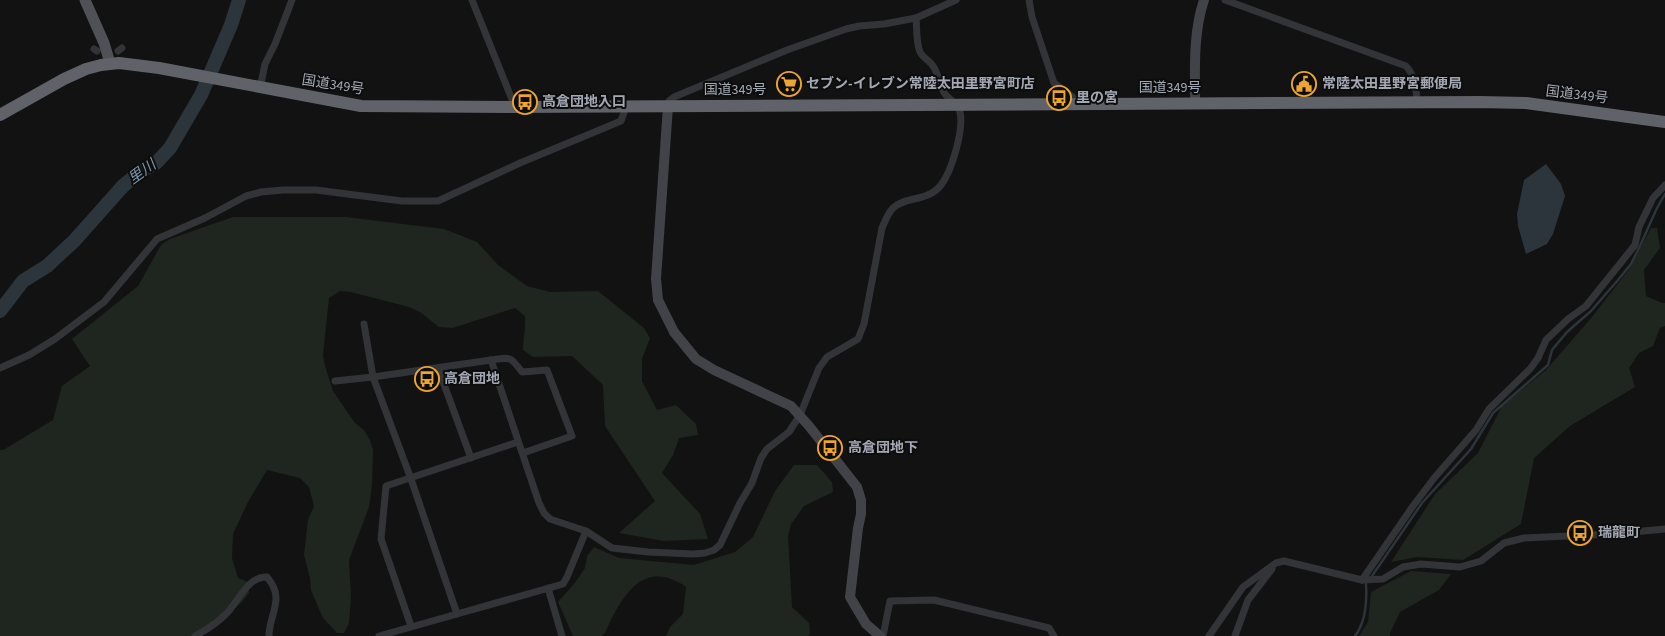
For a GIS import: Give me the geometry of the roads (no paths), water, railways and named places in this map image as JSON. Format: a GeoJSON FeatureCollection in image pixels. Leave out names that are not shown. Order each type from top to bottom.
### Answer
{"type":"FeatureCollection","features":[{"type":"Feature","properties":{"kind":"highway","name":"国道349号"},"geometry":{"type":"LineString","coordinates":[[0,115],[64,79],[92,67],[110,64],[134,64],[361,106],[512,107],[1195,102],[1526,103],[1665,122]]}},
{"type":"Feature","properties":{"kind":"main road"},"geometry":{"type":"LineString","coordinates":[[85,0],[104,44],[110,64]]}},
{"type":"Feature","properties":{"kind":"street"},"geometry":{"type":"LineString","coordinates":[[255,87],[275,44],[292,0]]}},
{"type":"Feature","properties":{"kind":"street"},"geometry":{"type":"LineString","coordinates":[[472,0],[513,102],[512,107]]}},
{"type":"Feature","properties":{"kind":"street"},"geometry":{"type":"LineString","coordinates":[[956,0],[916,18],[846,29],[787,50],[674,97],[670,101],[668,106],[656,279],[658,300],[674,332],[696,359],[714,370],[790,406],[800,415],[857,487],[861,500],[861,514],[850,597],[866,624],[882,636],[890,601],[934,600],[1049,628],[1054,636]]}},
{"type":"Feature","properties":{"kind":"street"},"geometry":{"type":"LineString","coordinates":[[1029,0],[1032,17],[1054,83],[1082,104]]}},
{"type":"Feature","properties":{"kind":"street"},"geometry":{"type":"LineString","coordinates":[[1195,102],[1195,55],[1198,26],[1204,0]]}},
{"type":"Feature","properties":{"kind":"street"},"geometry":{"type":"LineString","coordinates":[[1225,0],[1406,66],[1412,72],[1415,81],[1417,103]]}},
{"type":"Feature","properties":{"kind":"street"},"geometry":{"type":"LineString","coordinates":[[491,360],[539,503],[544,513],[550,519],[586,531],[612,548],[693,554],[714,550],[720,545],[752,483],[761,458],[767,449],[789,432],[800,415],[819,368],[827,357],[858,339],[864,324],[882,228],[887,216],[894,207],[901,203],[923,198],[930,194],[940,187],[948,174],[960,131],[960,111],[945,94],[933,66],[923,57],[919,50],[916,18]]}},
{"type":"Feature","properties":{"kind":"street"},"geometry":{"type":"LineString","coordinates":[[0,368],[29,355],[83,320],[104,302],[157,240],[205,218],[246,196],[276,191],[316,190],[402,201],[438,201],[520,163],[621,121],[626,106]]}},
{"type":"Feature","properties":{"kind":"street"},"geometry":{"type":"LineString","coordinates":[[1362,580],[1413,506],[1435,477],[1476,430],[1488,410],[1530,369],[1538,358],[1546,340],[1568,319],[1586,306],[1635,245],[1639,227],[1653,198],[1665,185]]}},
{"type":"Feature","properties":{"kind":"street"},"geometry":{"type":"LineString","coordinates":[[364,324],[373,377],[411,479],[457,614]]}},
{"type":"Feature","properties":{"kind":"street"},"geometry":{"type":"LineString","coordinates":[[335,382],[506,358],[512,359],[522,372],[547,370],[572,436],[523,454]]}},
{"type":"Feature","properties":{"kind":"street"},"geometry":{"type":"LineString","coordinates":[[438,368],[471,458]]}},
{"type":"Feature","properties":{"kind":"street"},"geometry":{"type":"LineString","coordinates":[[411,626],[381,539],[386,486],[518,442]]}},
{"type":"Feature","properties":{"kind":"street"},"geometry":{"type":"LineString","coordinates":[[1209,636],[1243,587],[1276,563],[1284,561],[1362,580],[1384,579],[1403,567],[1421,564],[1460,567],[1481,561],[1504,543],[1524,538],[1612,534],[1665,529]]}},
{"type":"Feature","properties":{"kind":"street"},"geometry":{"type":"LineString","coordinates":[[378,636],[562,584],[567,577],[586,531]]}},
{"type":"Feature","properties":{"kind":"street"},"geometry":{"type":"LineString","coordinates":[[1235,636],[1248,600],[1276,563]]}},
{"type":"Feature","properties":{"kind":"street"},"geometry":{"type":"LineString","coordinates":[[196,636],[213,626],[227,614],[252,581],[267,577],[272,583],[276,596],[276,608],[270,636]]}},
{"type":"Feature","properties":{"kind":"street"},"geometry":{"type":"LineString","coordinates":[[548,588],[562,636]]}},
{"type":"Feature","properties":{"kind":"waterway","name":"里川"},"geometry":{"type":"LineString","coordinates":[[0,311],[23,281],[47,266],[74,241],[123,186],[141,171],[156,163],[170,148],[201,95],[231,25],[239,0]]}},
{"type":"Feature","properties":{"kind":"waterway"},"geometry":{"type":"LineString","coordinates":[[1372,576],[1422,503],[1471,449],[1493,413],[1548,365],[1552,350],[1567,332],[1591,311],[1631,264],[1665,194]]}},
{"type":"Feature","properties":{"kind":"waterway"},"geometry":{"type":"LineString","coordinates":[[1355,636],[1362,625],[1365,612],[1366,584]]}},
{"type":"Feature","properties":{"kind":"place","name":"セブン-イレブン常陸太田里野宮町店"},"geometry":{"type":"Point","coordinates":[789,84]}},
{"type":"Feature","properties":{"kind":"place","name":"常陸太田里野宮郵便局"},"geometry":{"type":"Point","coordinates":[1304,84]}},
{"type":"Feature","properties":{"kind":"place","name":"里の宮"},"geometry":{"type":"Point","coordinates":[1059,98]}},
{"type":"Feature","properties":{"kind":"place","name":"高倉団地入口"},"geometry":{"type":"Point","coordinates":[525,102]}},
{"type":"Feature","properties":{"kind":"place","name":"高倉団地"},"geometry":{"type":"Point","coordinates":[427,379]}},
{"type":"Feature","properties":{"kind":"place","name":"高倉団地下"},"geometry":{"type":"Point","coordinates":[830,448]}},
{"type":"Feature","properties":{"kind":"place","name":"瑞龍町"},"geometry":{"type":"Point","coordinates":[1580,533]}}]}
